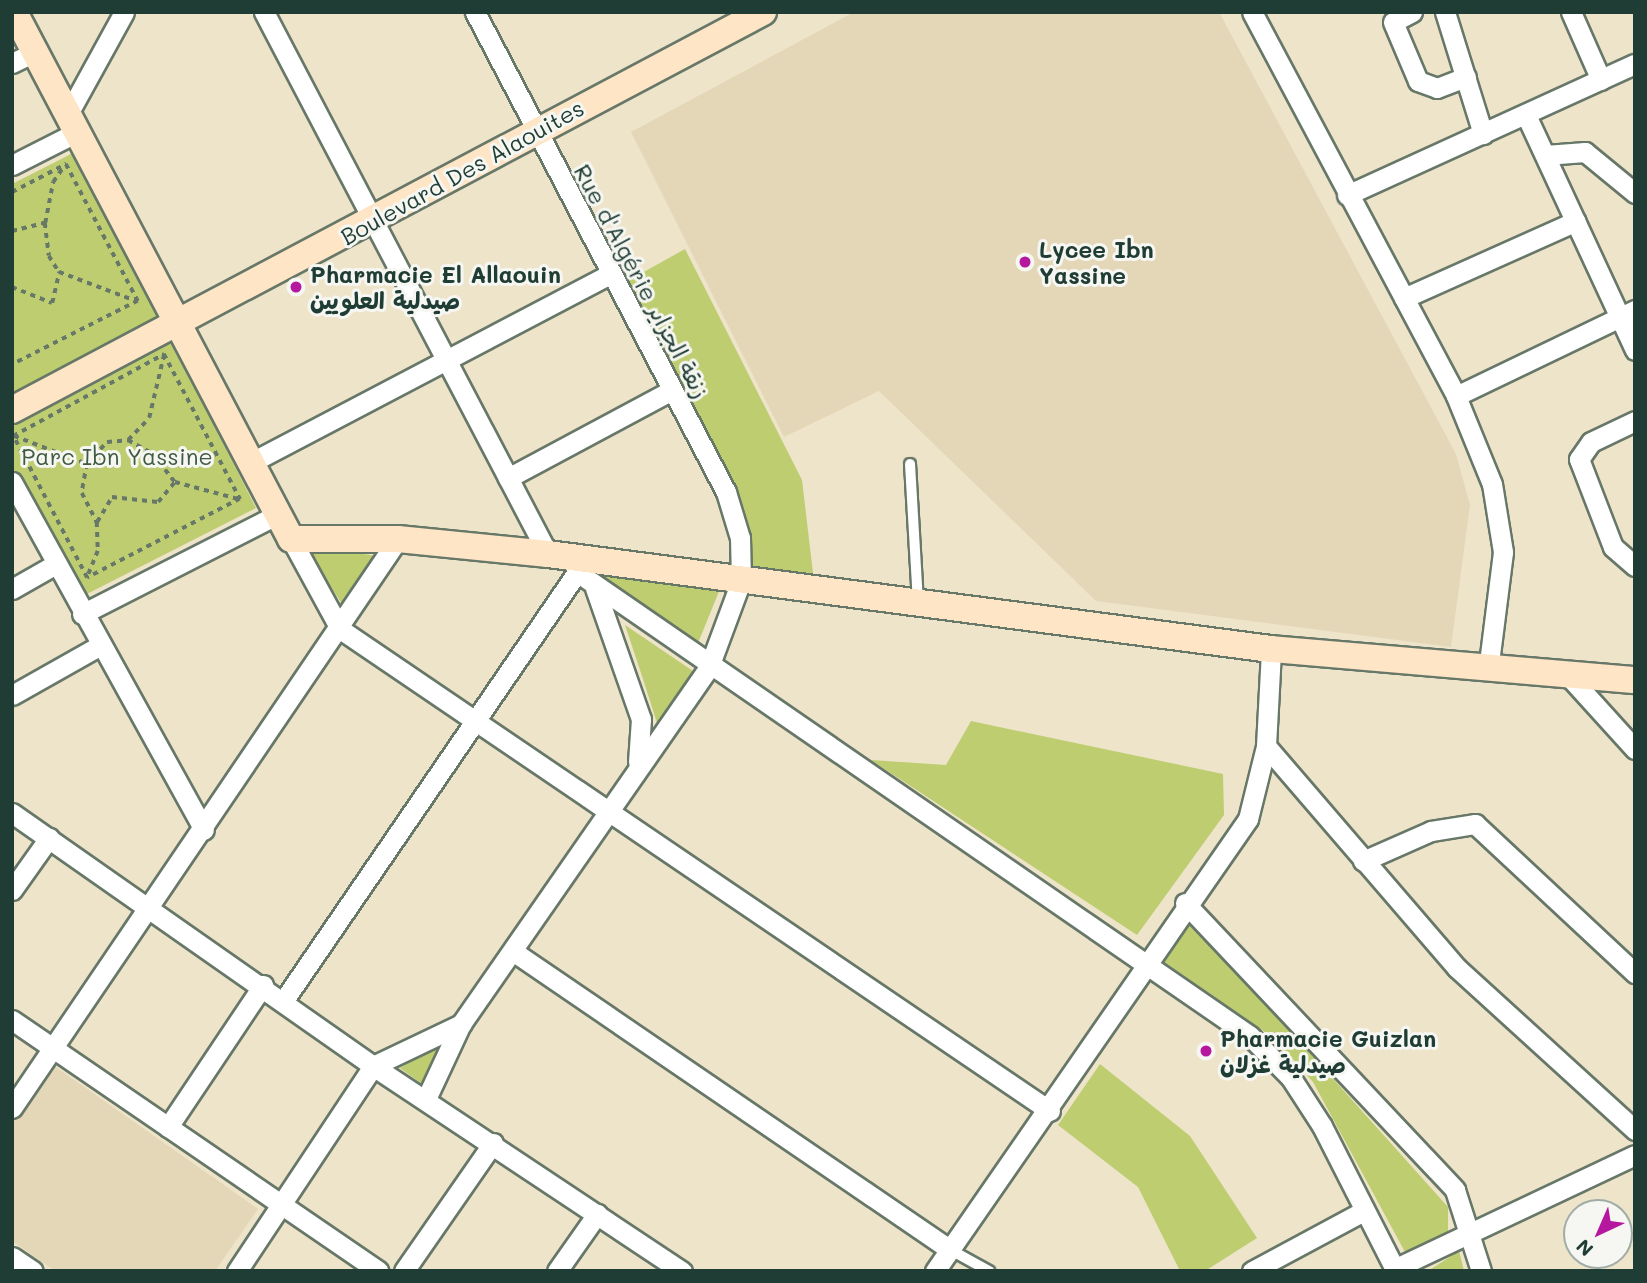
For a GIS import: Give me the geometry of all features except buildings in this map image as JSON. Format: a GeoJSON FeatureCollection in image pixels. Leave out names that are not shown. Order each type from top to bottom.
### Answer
{"type":"FeatureCollection","features":[{"type":"Feature","properties":{"kind":"street"},"geometry":{"type":"LineString","coordinates":[[14,12],[24,57],[73,123],[250,463],[340,629],[477,719],[607,811],[1050,1111]]}},
{"type":"Feature","properties":{"kind":"street"},"geometry":{"type":"LineString","coordinates":[[12,165],[73,123],[124,12]]}},
{"type":"Feature","properties":{"kind":"street"},"geometry":{"type":"LineString","coordinates":[[264,12],[377,220],[447,363],[548,554]]}},
{"type":"Feature","properties":{"kind":"street","name":"Rue d'Algérie زنقة الجزاير"},"geometry":{"type":"LineString","coordinates":[[475,12],[532,130],[726,492],[740,538],[741,581]]}},
{"type":"Feature","properties":{"kind":"street","name":"Boulevard Des Alaouites"},"geometry":{"type":"LineString","coordinates":[[12,410],[179,326],[377,220],[532,130],[763,12]]}},
{"type":"Feature","properties":{"kind":"street"},"geometry":{"type":"LineString","coordinates":[[1252,12],[1456,396],[1492,484],[1503,552],[1489,663]]}},
{"type":"Feature","properties":{"kind":"street"},"geometry":{"type":"LineString","coordinates":[[1412,12],[1393,22],[1418,81],[1437,88],[1466,77]]}},
{"type":"Feature","properties":{"kind":"street"},"geometry":{"type":"LineString","coordinates":[[1445,12],[1483,134]]}},
{"type":"Feature","properties":{"kind":"street"},"geometry":{"type":"LineString","coordinates":[[1571,12],[1601,80]]}},
{"type":"Feature","properties":{"kind":"street"},"geometry":{"type":"LineString","coordinates":[[1347,195],[1635,64]]}},
{"type":"Feature","properties":{"kind":"street"},"geometry":{"type":"LineString","coordinates":[[1526,115],[1576,221],[1627,313],[1635,350]]}},
{"type":"Feature","properties":{"kind":"street"},"geometry":{"type":"LineString","coordinates":[[1545,155],[1585,152],[1635,193]]}},
{"type":"Feature","properties":{"kind":"street"},"geometry":{"type":"LineString","coordinates":[[1404,298],[1576,221]]}},
{"type":"Feature","properties":{"kind":"street"},"geometry":{"type":"LineString","coordinates":[[250,463],[447,363],[610,274]]}},
{"type":"Feature","properties":{"kind":"street"},"geometry":{"type":"LineString","coordinates":[[1456,396],[1627,313]]}},
{"type":"Feature","properties":{"kind":"street"},"geometry":{"type":"LineString","coordinates":[[508,478],[673,390]]}},
{"type":"Feature","properties":{"kind":"street"},"geometry":{"type":"LineString","coordinates":[[1635,421],[1591,442],[1579,459],[1613,547],[1635,566]]}},
{"type":"Feature","properties":{"kind":"street"},"geometry":{"type":"LineString","coordinates":[[12,482],[54,565],[204,830]]}},
{"type":"Feature","properties":{"kind":"street"},"geometry":{"type":"LineString","coordinates":[[82,614],[278,514]]}},
{"type":"Feature","properties":{"kind":"street"},"geometry":{"type":"LineString","coordinates":[[291,539],[398,540],[548,554],[581,566],[741,581],[1271,649],[1489,663],[1635,680]]}},
{"type":"Feature","properties":{"kind":"street"},"geometry":{"type":"LineString","coordinates":[[12,1108],[149,912],[398,540]]}},
{"type":"Feature","properties":{"kind":"street"},"geometry":{"type":"LineString","coordinates":[[12,589],[54,565]]}},
{"type":"Feature","properties":{"kind":"street"},"geometry":{"type":"LineString","coordinates":[[581,566],[595,587],[641,719],[638,762]]}},
{"type":"Feature","properties":{"kind":"street"},"geometry":{"type":"LineString","coordinates":[[284,1000],[581,566]]}},
{"type":"Feature","properties":{"kind":"street"},"geometry":{"type":"LineString","coordinates":[[426,1099],[460,1024],[514,952],[638,762],[667,733],[709,667],[741,581]]}},
{"type":"Feature","properties":{"kind":"street"},"geometry":{"type":"LineString","coordinates":[[595,587],[709,667],[1147,961],[1250,1036],[1291,1078],[1396,1269],[1635,1155]]}},
{"type":"Feature","properties":{"kind":"street"},"geometry":{"type":"LineString","coordinates":[[12,695],[99,646]]}},
{"type":"Feature","properties":{"kind":"street"},"geometry":{"type":"LineString","coordinates":[[935,1271],[1050,1111],[1185,904],[1248,819],[1266,747],[1271,649]]}},
{"type":"Feature","properties":{"kind":"street"},"geometry":{"type":"LineString","coordinates":[[1566,673],[1635,749]]}},
{"type":"Feature","properties":{"kind":"street"},"geometry":{"type":"LineString","coordinates":[[1266,747],[1457,968],[1635,1130]]}},
{"type":"Feature","properties":{"kind":"street"},"geometry":{"type":"LineString","coordinates":[[12,813],[149,912],[263,985],[373,1066],[493,1143],[682,1271]]}},
{"type":"Feature","properties":{"kind":"street"},"geometry":{"type":"LineString","coordinates":[[1363,860],[1431,831],[1475,824],[1635,973]]}},
{"type":"Feature","properties":{"kind":"street"},"geometry":{"type":"LineString","coordinates":[[12,890],[50,838]]}},
{"type":"Feature","properties":{"kind":"street"},"geometry":{"type":"LineString","coordinates":[[1185,904],[1455,1190],[1481,1271]]}},
{"type":"Feature","properties":{"kind":"street"},"geometry":{"type":"LineString","coordinates":[[514,952],[949,1249]]}},
{"type":"Feature","properties":{"kind":"street"},"geometry":{"type":"LineString","coordinates":[[168,1127],[263,985]]}},
{"type":"Feature","properties":{"kind":"street"},"geometry":{"type":"LineString","coordinates":[[12,1020],[378,1271]]}},
{"type":"Feature","properties":{"kind":"street"},"geometry":{"type":"LineString","coordinates":[[237,1271],[373,1066],[460,1024]]}},
{"type":"Feature","properties":{"kind":"street"},"geometry":{"type":"LineString","coordinates":[[404,1271],[493,1143]]}},
{"type":"Feature","properties":{"kind":"street"},"geometry":{"type":"LineString","coordinates":[[1252,1271],[1364,1211]]}},
{"type":"Feature","properties":{"kind":"street"},"geometry":{"type":"LineString","coordinates":[[557,1271],[597,1214]]}},
{"type":"Feature","properties":{"kind":"street"},"geometry":{"type":"LineString","coordinates":[[12,1256],[33,1271]]}},
{"type":"Feature","properties":{"kind":"lane"},"geometry":{"type":"LineString","coordinates":[[910,464],[918,605]]}},
{"type":"Feature","properties":{"kind":"lane"},"geometry":{"type":"LineString","coordinates":[[949,1249],[989,1271]]}},
{"type":"Feature","properties":{"kind":"path"},"geometry":{"type":"LineString","coordinates":[[12,192],[66,163]]}},
{"type":"Feature","properties":{"kind":"path"},"geometry":{"type":"LineString","coordinates":[[66,163],[53,182],[45,223],[49,256],[60,272],[138,301]]}},
{"type":"Feature","properties":{"kind":"path"},"geometry":{"type":"LineString","coordinates":[[66,163],[138,301]]}},
{"type":"Feature","properties":{"kind":"path"},"geometry":{"type":"LineString","coordinates":[[12,232],[45,223]]}},
{"type":"Feature","properties":{"kind":"path"},"geometry":{"type":"LineString","coordinates":[[12,287],[52,303],[60,272]]}},
{"type":"Feature","properties":{"kind":"path"},"geometry":{"type":"LineString","coordinates":[[12,365],[138,301]]}},
{"type":"Feature","properties":{"kind":"path"},"geometry":{"type":"LineString","coordinates":[[12,436],[164,354]]}},
{"type":"Feature","properties":{"kind":"path"},"geometry":{"type":"LineString","coordinates":[[128,440],[149,418],[164,354]]}},
{"type":"Feature","properties":{"kind":"path"},"geometry":{"type":"LineString","coordinates":[[164,354],[240,499]]}},
{"type":"Feature","properties":{"kind":"path"},"geometry":{"type":"LineString","coordinates":[[12,436],[87,464]]}},
{"type":"Feature","properties":{"kind":"path"},"geometry":{"type":"LineString","coordinates":[[12,436],[87,578]]}},
{"type":"Feature","properties":{"kind":"path"},"geometry":{"type":"LineString","coordinates":[[87,578],[98,551],[97,522],[82,493],[87,464],[107,442],[128,440],[153,454],[175,482],[240,499]]}},
{"type":"Feature","properties":{"kind":"path"},"geometry":{"type":"LineString","coordinates":[[97,522],[112,497],[158,502],[175,482]]}},
{"type":"Feature","properties":{"kind":"path"},"geometry":{"type":"LineString","coordinates":[[87,578],[240,499]]}},
{"type":"Feature","properties":{"kind":"shaded area","name":"Lycee Ibn Yassine"},"geometry":{"type":"Polygon","coordinates":[[[854,12],[1219,12],[1456,454],[1470,505],[1451,647],[1096,601],[879,391],[784,437],[631,132],[854,12]]]}},
{"type":"Feature","properties":{"kind":"shaded area"},"geometry":{"type":"Polygon","coordinates":[[[53,1065],[258,1209],[215,1271],[55,1271],[12,1241],[12,1123],[53,1065]]]}},
{"type":"Feature","properties":{"kind":"green space","name":"Parc Ibn Yassine"},"geometry":{"type":"Polygon","coordinates":[[[75,152],[256,508],[77,599],[12,471],[12,184],[75,152]]]}},
{"type":"Feature","properties":{"kind":"green space"},"geometry":{"type":"Polygon","coordinates":[[[685,249],[802,480],[813,573],[748,571],[738,498],[624,283],[685,249]]]}},
{"type":"Feature","properties":{"kind":"green space"},"geometry":{"type":"Polygon","coordinates":[[[315,547],[377,556],[344,607],[310,555],[315,547]]]}},
{"type":"Feature","properties":{"kind":"green space"},"geometry":{"type":"Polygon","coordinates":[[[602,573],[720,589],[698,643],[601,583],[602,573]]]}},
{"type":"Feature","properties":{"kind":"green space"},"geometry":{"type":"Polygon","coordinates":[[[625,625],[693,671],[658,726],[644,682],[625,625]]]}},
{"type":"Feature","properties":{"kind":"green space"},"geometry":{"type":"Polygon","coordinates":[[[971,721],[1223,774],[1224,815],[1137,935],[871,760],[946,765],[971,721]]]}},
{"type":"Feature","properties":{"kind":"green space"},"geometry":{"type":"Polygon","coordinates":[[[1189,918],[1448,1207],[1448,1231],[1405,1252],[1313,1082],[1275,1039],[1160,959],[1189,918]]]}},
{"type":"Feature","properties":{"kind":"green space"},"geometry":{"type":"Polygon","coordinates":[[[446,1041],[422,1084],[400,1068],[446,1041]]]}},
{"type":"Feature","properties":{"kind":"green space"},"geometry":{"type":"Polygon","coordinates":[[[1100,1064],[1190,1136],[1257,1238],[1205,1271],[1180,1271],[1138,1187],[1058,1125],[1100,1064]]]}},
{"type":"Feature","properties":{"kind":"green space"},"geometry":{"type":"Polygon","coordinates":[[[1459,1251],[1464,1271],[1428,1271],[1459,1251]]]}},
{"type":"Feature","properties":{"kind":"place","name":"Lycee Ibn Yassine"},"geometry":{"type":"Point","coordinates":[1025,262]}},
{"type":"Feature","properties":{"kind":"place","name":"Pharmacie El Allaouin صيدلية العلويين"},"geometry":{"type":"Point","coordinates":[296,287]}},
{"type":"Feature","properties":{"kind":"place","name":"Pharmacie Guizlan صيدلية غزلان"},"geometry":{"type":"Point","coordinates":[1206,1051]}}]}
